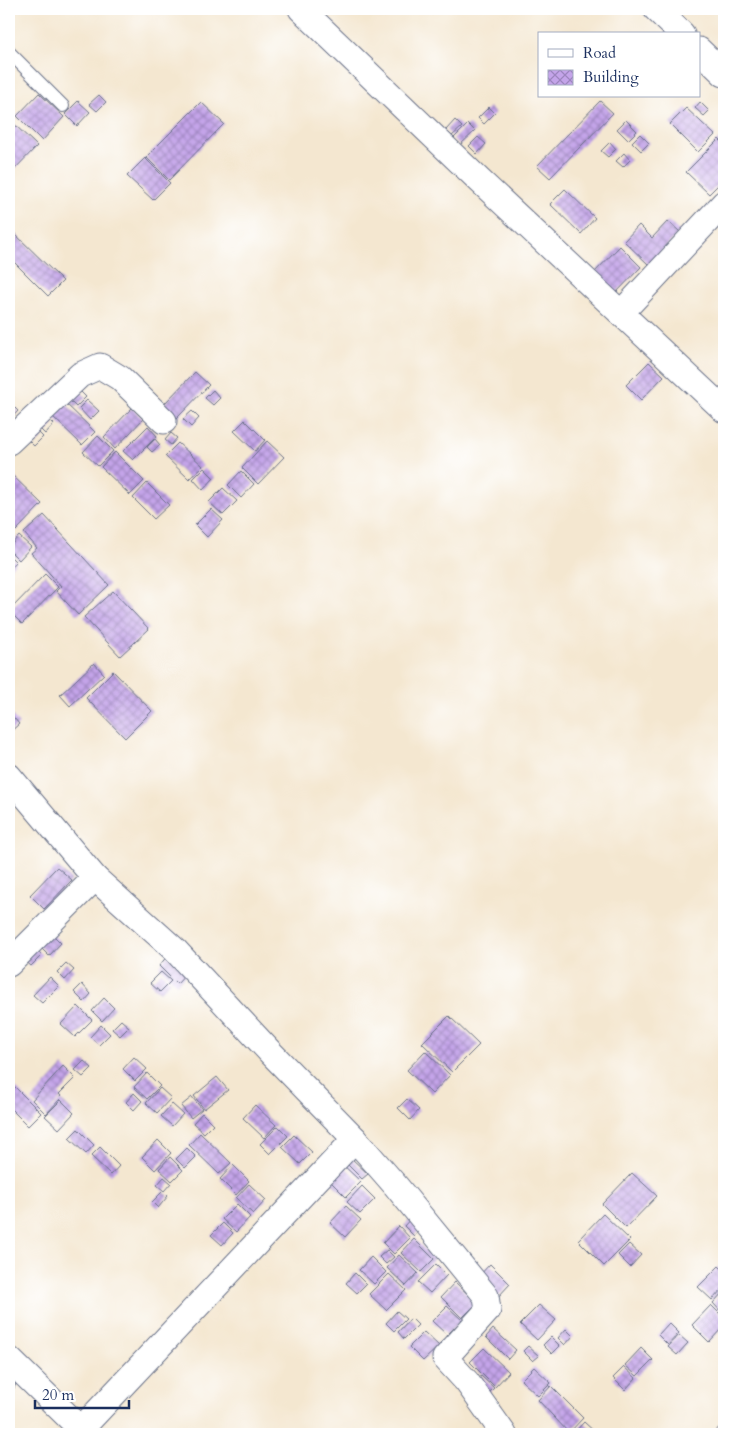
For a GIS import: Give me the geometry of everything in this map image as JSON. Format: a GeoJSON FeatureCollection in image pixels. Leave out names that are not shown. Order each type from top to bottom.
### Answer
{"type":"FeatureCollection","features":[{"type":"Feature","properties":{"kind":"street"},"geometry":{"type":"LineString","coordinates":[[301,9],[479,180],[724,410]]}},
{"type":"Feature","properties":{"kind":"street"},"geometry":{"type":"LineString","coordinates":[[656,9],[680,32]]}},
{"type":"Feature","properties":{"kind":"street"},"geometry":{"type":"LineString","coordinates":[[700,51],[724,74]]}},
{"type":"Feature","properties":{"kind":"street"},"geometry":{"type":"LineString","coordinates":[[622,313],[724,203]]}},
{"type":"Feature","properties":{"kind":"street"},"geometry":{"type":"LineString","coordinates":[[9,442],[80,375],[100,366],[120,378],[164,421]]}},
{"type":"Feature","properties":{"kind":"street"},"geometry":{"type":"LineString","coordinates":[[9,776],[95,878],[175,950],[271,1053],[355,1139],[486,1296],[488,1310],[445,1358],[467,1382],[504,1434]]}},
{"type":"Feature","properties":{"kind":"street"},"geometry":{"type":"LineString","coordinates":[[9,964],[95,878]]}},
{"type":"Feature","properties":{"kind":"street"},"geometry":{"type":"LineString","coordinates":[[9,1359],[84,1432],[355,1139]]}},
{"type":"Feature","properties":{"kind":"lane"},"geometry":{"type":"LineString","coordinates":[[9,52],[64,106]]}},
{"type":"Feature","properties":{"kind":"building"},"geometry":{"type":"Polygon","coordinates":[[[39,93],[64,117],[42,141],[17,116],[39,93]]]}},
{"type":"Feature","properties":{"kind":"building"},"geometry":{"type":"Polygon","coordinates":[[[99,95],[106,102],[97,111],[89,104],[99,95]]]}},
{"type":"Feature","properties":{"kind":"building"},"geometry":{"type":"Polygon","coordinates":[[[78,101],[90,112],[77,126],[65,114],[78,101]]]}},
{"type":"Feature","properties":{"kind":"building"},"geometry":{"type":"Polygon","coordinates":[[[600,101],[613,113],[550,178],[537,166],[600,101]]]}},
{"type":"Feature","properties":{"kind":"building"},"geometry":{"type":"Polygon","coordinates":[[[201,102],[224,124],[169,180],[146,157],[201,102]]]}},
{"type":"Feature","properties":{"kind":"building"},"geometry":{"type":"Polygon","coordinates":[[[700,102],[709,111],[704,116],[695,108],[700,102]]]}},
{"type":"Feature","properties":{"kind":"building"},"geometry":{"type":"Polygon","coordinates":[[[489,107],[495,113],[484,124],[478,118],[489,107]]]}},
{"type":"Feature","properties":{"kind":"building"},"geometry":{"type":"Polygon","coordinates":[[[686,108],[715,135],[698,152],[670,124],[686,108]]]}},
{"type":"Feature","properties":{"kind":"building"},"geometry":{"type":"Polygon","coordinates":[[[455,120],[462,127],[452,136],[446,130],[455,120]]]}},
{"type":"Feature","properties":{"kind":"building"},"geometry":{"type":"Polygon","coordinates":[[[626,120],[637,131],[628,140],[617,129],[626,120]]]}},
{"type":"Feature","properties":{"kind":"building"},"geometry":{"type":"Polygon","coordinates":[[[12,122],[37,146],[9,175],[9,126],[12,122]]]}},
{"type":"Feature","properties":{"kind":"building"},"geometry":{"type":"Polygon","coordinates":[[[468,124],[475,131],[460,145],[453,139],[468,124]]]}},
{"type":"Feature","properties":{"kind":"building"},"geometry":{"type":"Polygon","coordinates":[[[640,134],[649,143],[641,151],[632,142],[640,134]]]}},
{"type":"Feature","properties":{"kind":"building"},"geometry":{"type":"Polygon","coordinates":[[[478,137],[486,144],[477,154],[469,146],[478,137]]]}},
{"type":"Feature","properties":{"kind":"building"},"geometry":{"type":"Polygon","coordinates":[[[719,139],[724,144],[724,179],[709,194],[686,172],[719,139]]]}},
{"type":"Feature","properties":{"kind":"building"},"geometry":{"type":"Polygon","coordinates":[[[610,142],[616,149],[608,157],[601,151],[610,142]]]}},
{"type":"Feature","properties":{"kind":"building"},"geometry":{"type":"Polygon","coordinates":[[[624,153],[630,160],[623,167],[616,161],[624,153]]]}},
{"type":"Feature","properties":{"kind":"building"},"geometry":{"type":"Polygon","coordinates":[[[145,158],[170,183],[153,200],[127,176],[145,158]]]}},
{"type":"Feature","properties":{"kind":"building"},"geometry":{"type":"Polygon","coordinates":[[[565,189],[595,218],[581,234],[550,204],[565,189]]]}},
{"type":"Feature","properties":{"kind":"building"},"geometry":{"type":"Polygon","coordinates":[[[668,221],[680,232],[649,265],[624,241],[639,225],[652,238],[668,221]]]}},
{"type":"Feature","properties":{"kind":"building"},"geometry":{"type":"Polygon","coordinates":[[[9,228],[63,281],[48,296],[9,257],[9,228]]]}},
{"type":"Feature","properties":{"kind":"building"},"geometry":{"type":"Polygon","coordinates":[[[620,246],[641,267],[613,296],[592,275],[620,246]]]}},
{"type":"Feature","properties":{"kind":"building"},"geometry":{"type":"Polygon","coordinates":[[[649,362],[664,376],[641,400],[626,385],[649,362]]]}},
{"type":"Feature","properties":{"kind":"building"},"geometry":{"type":"Polygon","coordinates":[[[195,372],[209,385],[177,418],[163,405],[195,372]]]}},
{"type":"Feature","properties":{"kind":"building"},"geometry":{"type":"Polygon","coordinates":[[[77,388],[86,397],[76,407],[67,398],[77,388]]]}},
{"type":"Feature","properties":{"kind":"building"},"geometry":{"type":"Polygon","coordinates":[[[213,390],[220,398],[213,405],[205,398],[213,390]]]}},
{"type":"Feature","properties":{"kind":"building"},"geometry":{"type":"Polygon","coordinates":[[[61,399],[95,432],[82,445],[48,412],[61,399]]]}},
{"type":"Feature","properties":{"kind":"building"},"geometry":{"type":"Polygon","coordinates":[[[87,400],[99,411],[90,420],[79,408],[87,400]]]}},
{"type":"Feature","properties":{"kind":"building"},"geometry":{"type":"Polygon","coordinates":[[[9,402],[18,411],[9,421],[9,402]]]}},
{"type":"Feature","properties":{"kind":"building"},"geometry":{"type":"Polygon","coordinates":[[[132,408],[143,419],[115,449],[104,437],[132,408]]]}},
{"type":"Feature","properties":{"kind":"building"},"geometry":{"type":"Polygon","coordinates":[[[192,411],[199,418],[191,427],[183,419],[192,411]]]}},
{"type":"Feature","properties":{"kind":"building"},"geometry":{"type":"Polygon","coordinates":[[[45,415],[54,424],[45,434],[36,425],[45,415]]]}},
{"type":"Feature","properties":{"kind":"building"},"geometry":{"type":"Polygon","coordinates":[[[245,420],[265,440],[255,451],[234,431],[245,420]]]}},
{"type":"Feature","properties":{"kind":"building"},"geometry":{"type":"Polygon","coordinates":[[[148,426],[157,436],[133,460],[123,451],[148,426]]]}},
{"type":"Feature","properties":{"kind":"building"},"geometry":{"type":"Polygon","coordinates":[[[33,427],[43,437],[34,446],[25,437],[33,427]]]}},
{"type":"Feature","properties":{"kind":"building"},"geometry":{"type":"Polygon","coordinates":[[[171,433],[177,438],[171,445],[165,440],[171,433]]]}},
{"type":"Feature","properties":{"kind":"building"},"geometry":{"type":"Polygon","coordinates":[[[98,436],[113,451],[98,466],[83,452],[98,436]]]}},
{"type":"Feature","properties":{"kind":"building"},"geometry":{"type":"Polygon","coordinates":[[[155,439],[160,445],[152,452],[147,447],[155,439]]]}},
{"type":"Feature","properties":{"kind":"building"},"geometry":{"type":"Polygon","coordinates":[[[267,441],[284,457],[258,484],[242,468],[267,441]]]}},
{"type":"Feature","properties":{"kind":"building"},"geometry":{"type":"Polygon","coordinates":[[[178,443],[203,466],[189,479],[165,456],[178,443]]]}},
{"type":"Feature","properties":{"kind":"building"},"geometry":{"type":"Polygon","coordinates":[[[115,452],[144,481],[130,495],[101,467],[115,452]]]}},
{"type":"Feature","properties":{"kind":"building"},"geometry":{"type":"Polygon","coordinates":[[[204,468],[214,478],[203,490],[193,479],[204,468]]]}},
{"type":"Feature","properties":{"kind":"building"},"geometry":{"type":"Polygon","coordinates":[[[241,471],[254,484],[241,498],[228,485],[241,471]]]}},
{"type":"Feature","properties":{"kind":"building"},"geometry":{"type":"Polygon","coordinates":[[[9,472],[42,504],[16,531],[9,523],[9,472]]]}},
{"type":"Feature","properties":{"kind":"building"},"geometry":{"type":"Polygon","coordinates":[[[147,483],[169,505],[154,519],[133,498],[147,483]]]}},
{"type":"Feature","properties":{"kind":"building"},"geometry":{"type":"Polygon","coordinates":[[[223,488],[237,501],[223,515],[209,502],[223,488]]]}},
{"type":"Feature","properties":{"kind":"building"},"geometry":{"type":"Polygon","coordinates":[[[211,509],[223,520],[207,537],[195,525],[211,509]]]}},
{"type":"Feature","properties":{"kind":"building"},"geometry":{"type":"Polygon","coordinates":[[[44,515],[109,585],[78,615],[56,591],[61,586],[31,553],[37,548],[24,533],[44,515]]]}},
{"type":"Feature","properties":{"kind":"building"},"geometry":{"type":"Polygon","coordinates":[[[19,536],[31,547],[19,560],[9,550],[9,547],[19,536]]]}},
{"type":"Feature","properties":{"kind":"building"},"geometry":{"type":"Polygon","coordinates":[[[9,555],[16,562],[9,570],[9,555]]]}},
{"type":"Feature","properties":{"kind":"building"},"geometry":{"type":"Polygon","coordinates":[[[45,574],[58,587],[22,624],[9,611],[45,574]]]}},
{"type":"Feature","properties":{"kind":"building"},"geometry":{"type":"Polygon","coordinates":[[[113,591],[149,629],[120,656],[84,617],[113,591]]]}},
{"type":"Feature","properties":{"kind":"building"},"geometry":{"type":"Polygon","coordinates":[[[9,624],[15,631],[9,637],[9,624]]]}},
{"type":"Feature","properties":{"kind":"building"},"geometry":{"type":"Polygon","coordinates":[[[94,663],[104,674],[70,706],[60,695],[94,663]]]}},
{"type":"Feature","properties":{"kind":"building"},"geometry":{"type":"Polygon","coordinates":[[[113,671],[152,711],[125,738],[86,698],[113,671]]]}},
{"type":"Feature","properties":{"kind":"building"},"geometry":{"type":"Polygon","coordinates":[[[9,712],[19,724],[9,733],[9,712]]]}},
{"type":"Feature","properties":{"kind":"building"},"geometry":{"type":"Polygon","coordinates":[[[57,867],[72,880],[44,909],[30,895],[57,867]]]}},
{"type":"Feature","properties":{"kind":"building"},"geometry":{"type":"Polygon","coordinates":[[[49,931],[61,943],[49,956],[37,944],[49,931]]]}},
{"type":"Feature","properties":{"kind":"building"},"geometry":{"type":"Polygon","coordinates":[[[33,947],[42,955],[31,966],[22,958],[33,947]]]}},
{"type":"Feature","properties":{"kind":"building"},"geometry":{"type":"Polygon","coordinates":[[[168,955],[187,973],[177,984],[159,966],[168,955]]]}},
{"type":"Feature","properties":{"kind":"building"},"geometry":{"type":"Polygon","coordinates":[[[66,963],[74,970],[65,980],[57,972],[66,963]]]}},
{"type":"Feature","properties":{"kind":"building"},"geometry":{"type":"Polygon","coordinates":[[[161,972],[171,981],[160,992],[150,983],[161,972]]]}},
{"type":"Feature","properties":{"kind":"building"},"geometry":{"type":"Polygon","coordinates":[[[50,977],[59,986],[42,1003],[33,995],[50,977]]]}},
{"type":"Feature","properties":{"kind":"building"},"geometry":{"type":"Polygon","coordinates":[[[82,984],[91,994],[84,1002],[74,992],[82,984]]]}},
{"type":"Feature","properties":{"kind":"building"},"geometry":{"type":"Polygon","coordinates":[[[104,998],[114,1008],[102,1021],[92,1011],[104,998]]]}},
{"type":"Feature","properties":{"kind":"building"},"geometry":{"type":"Polygon","coordinates":[[[78,1006],[92,1020],[75,1037],[61,1024],[78,1006]]]}},
{"type":"Feature","properties":{"kind":"building"},"geometry":{"type":"Polygon","coordinates":[[[449,1016],[479,1045],[452,1072],[422,1043],[449,1016]]]}},
{"type":"Feature","properties":{"kind":"building"},"geometry":{"type":"Polygon","coordinates":[[[121,1020],[129,1027],[120,1036],[112,1029],[121,1020]]]}},
{"type":"Feature","properties":{"kind":"building"},"geometry":{"type":"Polygon","coordinates":[[[101,1025],[110,1034],[99,1045],[90,1037],[101,1025]]]}},
{"type":"Feature","properties":{"kind":"building"},"geometry":{"type":"Polygon","coordinates":[[[425,1051],[450,1075],[432,1094],[407,1070],[425,1051]]]}},
{"type":"Feature","properties":{"kind":"building"},"geometry":{"type":"Polygon","coordinates":[[[134,1057],[147,1069],[135,1081],[123,1069],[134,1057]]]}},
{"type":"Feature","properties":{"kind":"building"},"geometry":{"type":"Polygon","coordinates":[[[84,1061],[92,1068],[83,1077],[75,1070],[84,1061]]]}},
{"type":"Feature","properties":{"kind":"building"},"geometry":{"type":"Polygon","coordinates":[[[63,1066],[75,1078],[59,1094],[62,1097],[46,1114],[32,1100],[63,1066]]]}},
{"type":"Feature","properties":{"kind":"building"},"geometry":{"type":"Polygon","coordinates":[[[147,1073],[160,1086],[147,1099],[134,1087],[147,1073]]]}},
{"type":"Feature","properties":{"kind":"building"},"geometry":{"type":"Polygon","coordinates":[[[217,1077],[228,1090],[204,1109],[194,1096],[217,1077]]]}},
{"type":"Feature","properties":{"kind":"building"},"geometry":{"type":"Polygon","coordinates":[[[14,1086],[41,1113],[28,1126],[9,1107],[9,1092],[14,1086]]]}},
{"type":"Feature","properties":{"kind":"building"},"geometry":{"type":"Polygon","coordinates":[[[160,1088],[171,1098],[157,1113],[146,1103],[160,1088]]]}},
{"type":"Feature","properties":{"kind":"building"},"geometry":{"type":"Polygon","coordinates":[[[134,1093],[142,1101],[134,1110],[126,1102],[134,1093]]]}},
{"type":"Feature","properties":{"kind":"building"},"geometry":{"type":"Polygon","coordinates":[[[192,1097],[202,1109],[191,1118],[181,1106],[192,1097]]]}},
{"type":"Feature","properties":{"kind":"building"},"geometry":{"type":"Polygon","coordinates":[[[407,1099],[419,1110],[410,1120],[398,1108],[407,1099]]]}},
{"type":"Feature","properties":{"kind":"building"},"geometry":{"type":"Polygon","coordinates":[[[61,1100],[74,1113],[59,1129],[45,1116],[61,1100]]]}},
{"type":"Feature","properties":{"kind":"building"},"geometry":{"type":"Polygon","coordinates":[[[172,1104],[183,1114],[172,1126],[161,1116],[172,1104]]]}},
{"type":"Feature","properties":{"kind":"building"},"geometry":{"type":"Polygon","coordinates":[[[255,1105],[276,1125],[264,1138],[243,1118],[255,1105]]]}},
{"type":"Feature","properties":{"kind":"building"},"geometry":{"type":"Polygon","coordinates":[[[202,1113],[213,1124],[204,1133],[193,1123],[202,1113]]]}},
{"type":"Feature","properties":{"kind":"building"},"geometry":{"type":"Polygon","coordinates":[[[278,1126],[288,1136],[270,1154],[260,1144],[278,1126]]]}},
{"type":"Feature","properties":{"kind":"building"},"geometry":{"type":"Polygon","coordinates":[[[78,1129],[94,1145],[86,1154],[69,1138],[78,1129]]]}},
{"type":"Feature","properties":{"kind":"building"},"geometry":{"type":"Polygon","coordinates":[[[200,1133],[231,1163],[219,1174],[189,1145],[200,1133]]]}},
{"type":"Feature","properties":{"kind":"building"},"geometry":{"type":"Polygon","coordinates":[[[294,1135],[312,1152],[300,1164],[282,1147],[294,1135]]]}},
{"type":"Feature","properties":{"kind":"building"},"geometry":{"type":"Polygon","coordinates":[[[158,1140],[171,1153],[155,1170],[142,1157],[158,1140]]]}},
{"type":"Feature","properties":{"kind":"building"},"geometry":{"type":"Polygon","coordinates":[[[100,1147],[119,1166],[111,1175],[91,1156],[100,1147]]]}},
{"type":"Feature","properties":{"kind":"building"},"geometry":{"type":"Polygon","coordinates":[[[187,1148],[196,1157],[185,1168],[176,1159],[187,1148]]]}},
{"type":"Feature","properties":{"kind":"building"},"geometry":{"type":"Polygon","coordinates":[[[170,1157],[183,1170],[172,1181],[159,1169],[170,1157]]]}},
{"type":"Feature","properties":{"kind":"building"},"geometry":{"type":"Polygon","coordinates":[[[350,1157],[368,1174],[362,1179],[345,1162],[350,1157]]]}},
{"type":"Feature","properties":{"kind":"building"},"geometry":{"type":"Polygon","coordinates":[[[339,1161],[361,1182],[346,1197],[325,1176],[339,1161]]]}},
{"type":"Feature","properties":{"kind":"building"},"geometry":{"type":"Polygon","coordinates":[[[233,1165],[249,1181],[236,1195],[220,1179],[233,1165]]]}},
{"type":"Feature","properties":{"kind":"building"},"geometry":{"type":"Polygon","coordinates":[[[632,1173],[657,1196],[626,1228],[602,1204],[632,1173]]]}},
{"type":"Feature","properties":{"kind":"building"},"geometry":{"type":"Polygon","coordinates":[[[164,1177],[171,1183],[164,1191],[157,1185],[164,1177]]]}},
{"type":"Feature","properties":{"kind":"building"},"geometry":{"type":"Polygon","coordinates":[[[249,1184],[266,1200],[253,1214],[236,1198],[249,1184]]]}},
{"type":"Feature","properties":{"kind":"building"},"geometry":{"type":"Polygon","coordinates":[[[362,1186],[375,1199],[360,1214],[347,1202],[362,1186]]]}},
{"type":"Feature","properties":{"kind":"building"},"geometry":{"type":"Polygon","coordinates":[[[163,1191],[168,1196],[158,1208],[152,1202],[163,1191]]]}},
{"type":"Feature","properties":{"kind":"building"},"geometry":{"type":"Polygon","coordinates":[[[237,1204],[250,1217],[236,1232],[222,1219],[237,1204]]]}},
{"type":"Feature","properties":{"kind":"building"},"geometry":{"type":"Polygon","coordinates":[[[346,1206],[361,1220],[345,1237],[330,1223],[346,1206]]]}},
{"type":"Feature","properties":{"kind":"building"},"geometry":{"type":"Polygon","coordinates":[[[603,1214],[630,1240],[604,1266],[578,1240],[603,1214]]]}},
{"type":"Feature","properties":{"kind":"building"},"geometry":{"type":"Polygon","coordinates":[[[411,1218],[421,1228],[414,1236],[404,1226],[411,1218]]]}},
{"type":"Feature","properties":{"kind":"building"},"geometry":{"type":"Polygon","coordinates":[[[223,1223],[233,1233],[222,1245],[211,1235],[223,1223]]]}},
{"type":"Feature","properties":{"kind":"building"},"geometry":{"type":"Polygon","coordinates":[[[399,1226],[410,1238],[394,1254],[383,1243],[399,1226]]]}},
{"type":"Feature","properties":{"kind":"building"},"geometry":{"type":"Polygon","coordinates":[[[414,1239],[434,1259],[421,1272],[401,1253],[414,1239]]]}},
{"type":"Feature","properties":{"kind":"building"},"geometry":{"type":"Polygon","coordinates":[[[629,1244],[641,1255],[630,1267],[618,1255],[629,1244]]]}},
{"type":"Feature","properties":{"kind":"building"},"geometry":{"type":"Polygon","coordinates":[[[387,1250],[394,1257],[386,1264],[379,1257],[387,1250]]]}},
{"type":"Feature","properties":{"kind":"building"},"geometry":{"type":"Polygon","coordinates":[[[399,1255],[418,1273],[406,1286],[387,1268],[399,1255]]]}},
{"type":"Feature","properties":{"kind":"building"},"geometry":{"type":"Polygon","coordinates":[[[371,1257],[386,1272],[374,1284],[359,1270],[371,1257]]]}},
{"type":"Feature","properties":{"kind":"building"},"geometry":{"type":"Polygon","coordinates":[[[436,1264],[447,1275],[430,1293],[418,1282],[436,1264]]]}},
{"type":"Feature","properties":{"kind":"building"},"geometry":{"type":"Polygon","coordinates":[[[490,1264],[510,1284],[498,1297],[478,1277],[490,1264]]]}},
{"type":"Feature","properties":{"kind":"building"},"geometry":{"type":"Polygon","coordinates":[[[719,1266],[724,1271],[724,1287],[712,1300],[698,1287],[719,1266]]]}},
{"type":"Feature","properties":{"kind":"building"},"geometry":{"type":"Polygon","coordinates":[[[355,1273],[366,1284],[357,1293],[346,1283],[355,1273]]]}},
{"type":"Feature","properties":{"kind":"building"},"geometry":{"type":"Polygon","coordinates":[[[389,1274],[406,1290],[386,1310],[369,1294],[389,1274]]]}},
{"type":"Feature","properties":{"kind":"building"},"geometry":{"type":"Polygon","coordinates":[[[455,1282],[477,1303],[462,1318],[441,1297],[455,1282]]]}},
{"type":"Feature","properties":{"kind":"building"},"geometry":{"type":"Polygon","coordinates":[[[724,1291],[724,1315],[713,1303],[724,1291]]]}},
{"type":"Feature","properties":{"kind":"building"},"geometry":{"type":"Polygon","coordinates":[[[539,1305],[556,1320],[537,1340],[520,1324],[539,1305]]]}},
{"type":"Feature","properties":{"kind":"building"},"geometry":{"type":"Polygon","coordinates":[[[711,1305],[724,1318],[724,1326],[709,1342],[692,1325],[711,1305]]]}},
{"type":"Feature","properties":{"kind":"building"},"geometry":{"type":"Polygon","coordinates":[[[447,1306],[462,1320],[447,1335],[432,1321],[447,1306]]]}},
{"type":"Feature","properties":{"kind":"building"},"geometry":{"type":"Polygon","coordinates":[[[397,1311],[406,1319],[394,1331],[386,1323],[397,1311]]]}},
{"type":"Feature","properties":{"kind":"building"},"geometry":{"type":"Polygon","coordinates":[[[411,1318],[418,1325],[404,1339],[398,1332],[411,1318]]]}},
{"type":"Feature","properties":{"kind":"building"},"geometry":{"type":"Polygon","coordinates":[[[669,1323],[679,1333],[668,1345],[658,1335],[669,1323]]]}},
{"type":"Feature","properties":{"kind":"building"},"geometry":{"type":"Polygon","coordinates":[[[493,1329],[516,1350],[508,1359],[486,1337],[493,1329]]]}},
{"type":"Feature","properties":{"kind":"building"},"geometry":{"type":"Polygon","coordinates":[[[566,1329],[573,1336],[565,1345],[558,1338],[566,1329]]]}},
{"type":"Feature","properties":{"kind":"building"},"geometry":{"type":"Polygon","coordinates":[[[424,1332],[439,1346],[423,1361],[409,1347],[424,1332]]]}},
{"type":"Feature","properties":{"kind":"building"},"geometry":{"type":"Polygon","coordinates":[[[679,1335],[688,1343],[677,1355],[668,1347],[679,1335]]]}},
{"type":"Feature","properties":{"kind":"building"},"geometry":{"type":"Polygon","coordinates":[[[551,1337],[560,1346],[552,1354],[543,1345],[551,1337]]]}},
{"type":"Feature","properties":{"kind":"building"},"geometry":{"type":"Polygon","coordinates":[[[528,1346],[539,1356],[533,1361],[523,1351],[528,1346]]]}},
{"type":"Feature","properties":{"kind":"building"},"geometry":{"type":"Polygon","coordinates":[[[484,1348],[509,1372],[495,1387],[470,1362],[484,1348]]]}},
{"type":"Feature","properties":{"kind":"building"},"geometry":{"type":"Polygon","coordinates":[[[641,1348],[653,1360],[637,1376],[625,1365],[641,1348]]]}},
{"type":"Feature","properties":{"kind":"building"},"geometry":{"type":"Polygon","coordinates":[[[534,1367],[551,1383],[538,1396],[521,1380],[534,1367]]]}},
{"type":"Feature","properties":{"kind":"building"},"geometry":{"type":"Polygon","coordinates":[[[624,1367],[636,1378],[625,1390],[613,1378],[624,1367]]]}},
{"type":"Feature","properties":{"kind":"building"},"geometry":{"type":"Polygon","coordinates":[[[481,1376],[494,1388],[486,1396],[474,1383],[481,1376]]]}},
{"type":"Feature","properties":{"kind":"building"},"geometry":{"type":"Polygon","coordinates":[[[9,1380],[16,1384],[9,1398],[9,1380]]]}},
{"type":"Feature","properties":{"kind":"building"},"geometry":{"type":"Polygon","coordinates":[[[551,1386],[583,1418],[569,1433],[538,1400],[551,1386]]]}},
{"type":"Feature","properties":{"kind":"building"},"geometry":{"type":"Polygon","coordinates":[[[584,1422],[597,1434],[573,1434],[584,1422]]]}},
{"type":"Feature","properties":{"kind":"building"},"geometry":{"type":"Polygon","coordinates":[[[724,1422],[724,1434],[713,1434],[724,1422]]]}}]}
